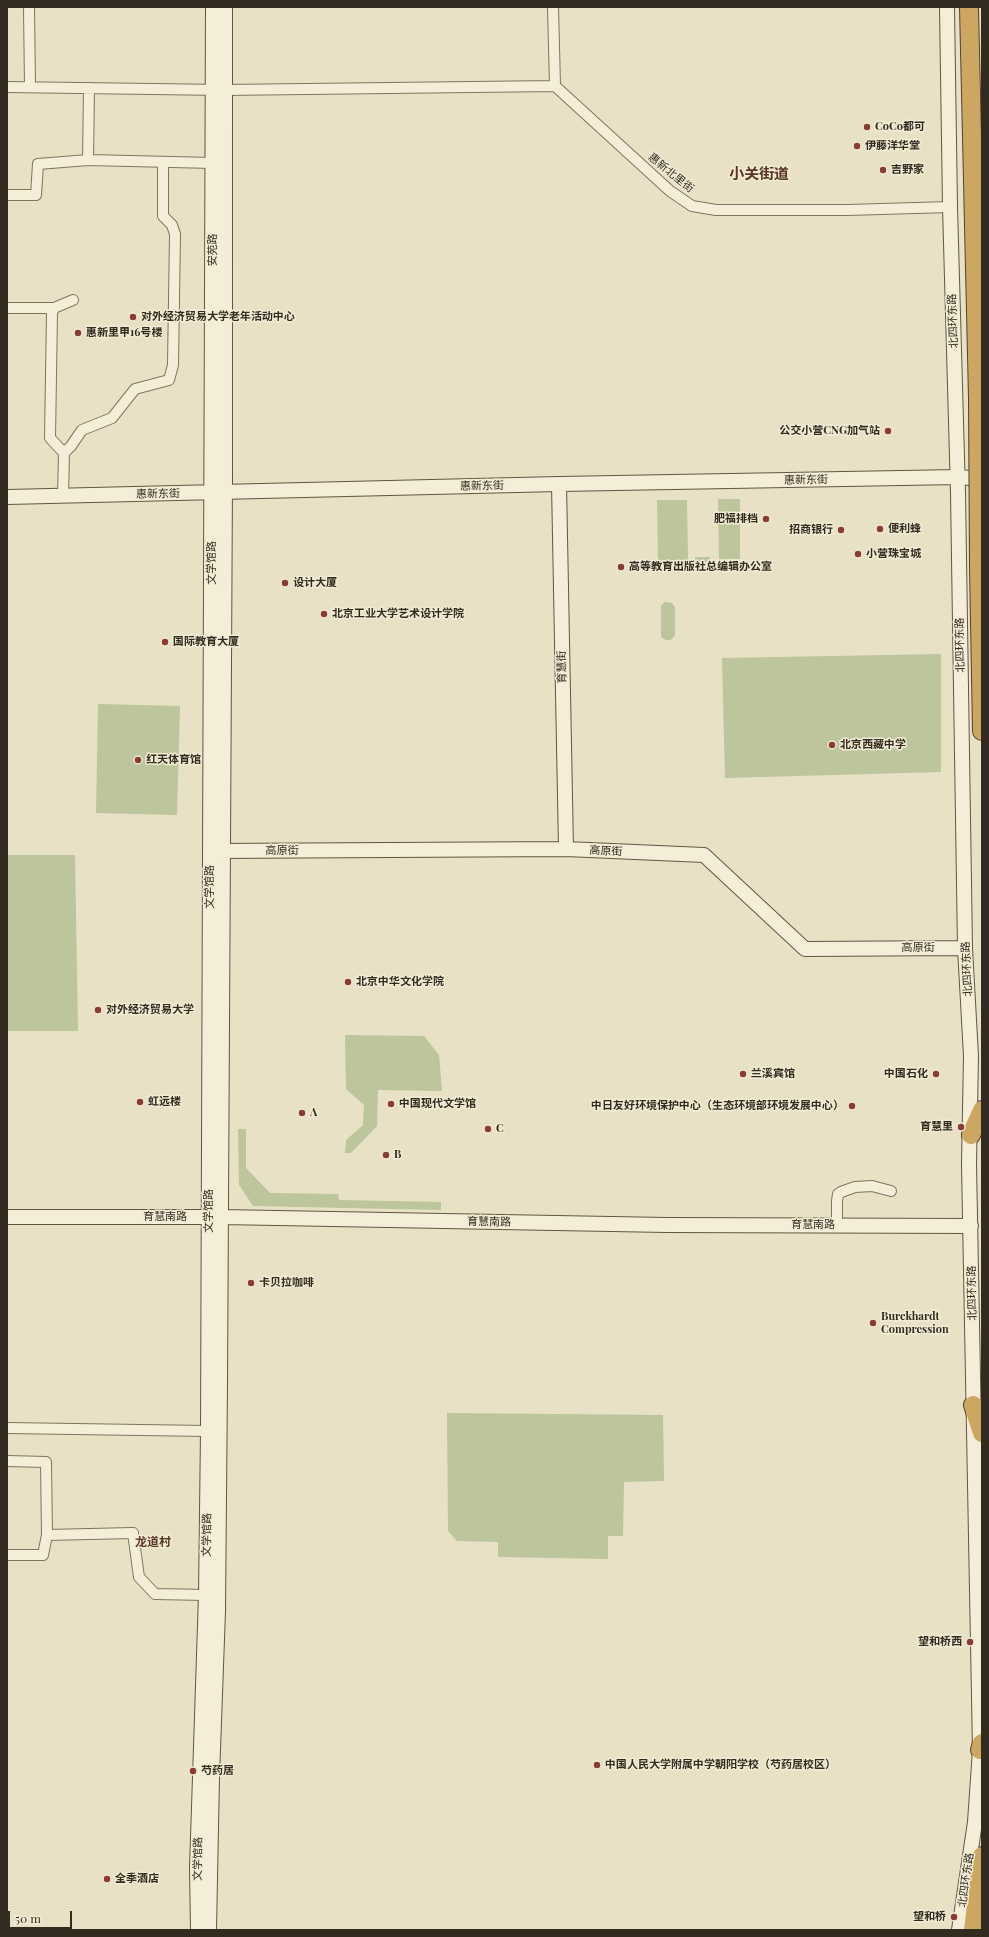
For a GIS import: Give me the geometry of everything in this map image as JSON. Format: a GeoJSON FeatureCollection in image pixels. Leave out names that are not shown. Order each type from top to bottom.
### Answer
{"type":"FeatureCollection","features":[{"type":"Feature","properties":{"kind":"highway","name":"北四环东路"},"geometry":{"type":"LineString","coordinates":[[969,7],[978,399],[978,567],[982,731]]}},
{"type":"Feature","properties":{"kind":"highway"},"geometry":{"type":"LineString","coordinates":[[971,1134],[982,1110]]}},
{"type":"Feature","properties":{"kind":"highway"},"geometry":{"type":"LineString","coordinates":[[973,1405],[982,1433]]}},
{"type":"Feature","properties":{"kind":"highway"},"geometry":{"type":"LineString","coordinates":[[973,1930],[982,1856]]}},
{"type":"Feature","properties":{"kind":"street"},"geometry":{"type":"LineString","coordinates":[[29,7],[30,87]]}},
{"type":"Feature","properties":{"kind":"street","name":"安苑路"},"geometry":{"type":"LineString","coordinates":[[212,7],[219,90],[218,492]]}},
{"type":"Feature","properties":{"kind":"street","name":"安苑路"},"geometry":{"type":"LineString","coordinates":[[218,492],[213,162],[225,7]]}},
{"type":"Feature","properties":{"kind":"street"},"geometry":{"type":"LineString","coordinates":[[7,86],[219,90],[555,86],[553,7]]}},
{"type":"Feature","properties":{"kind":"street","name":"北四环东路"},"geometry":{"type":"LineString","coordinates":[[947,7],[950,207],[958,477],[965,948],[971,1056],[971,1134],[969,1164],[981,1746],[975,1822],[959,1930]]}},
{"type":"Feature","properties":{"kind":"street","name":"惠新北里街"},"geometry":{"type":"LineString","coordinates":[[555,86],[670,191],[692,206],[716,210],[847,210],[950,207]]}},
{"type":"Feature","properties":{"kind":"street"},"geometry":{"type":"LineString","coordinates":[[88,160],[89,88]]}},
{"type":"Feature","properties":{"kind":"street"},"geometry":{"type":"LineString","coordinates":[[7,195],[36,195],[38,164],[88,160],[213,162]]}},
{"type":"Feature","properties":{"kind":"street"},"geometry":{"type":"LineString","coordinates":[[63,496],[64,453],[82,430],[112,418],[135,389],[169,380],[174,365],[175,234],[172,225],[163,216],[163,162]]}},
{"type":"Feature","properties":{"kind":"street"},"geometry":{"type":"LineString","coordinates":[[7,308],[54,308],[73,300]]}},
{"type":"Feature","properties":{"kind":"street"},"geometry":{"type":"LineString","coordinates":[[54,308],[52,313],[50,438],[64,453]]}},
{"type":"Feature","properties":{"kind":"street"},"geometry":{"type":"LineString","coordinates":[[956,422],[982,422]]}},
{"type":"Feature","properties":{"kind":"street"},"geometry":{"type":"LineString","coordinates":[[958,477],[982,479]]}},
{"type":"Feature","properties":{"kind":"street"},"geometry":{"type":"LineString","coordinates":[[958,477],[982,483]]}},
{"type":"Feature","properties":{"kind":"street","name":"惠新东街"},"geometry":{"type":"LineString","coordinates":[[7,497],[558,484],[958,477]]}},
{"type":"Feature","properties":{"kind":"street","name":"育慧街"},"geometry":{"type":"LineString","coordinates":[[558,484],[566,849]]}},
{"type":"Feature","properties":{"kind":"street","name":"文学馆路"},"geometry":{"type":"LineString","coordinates":[[209,1930],[212,1778],[218,1611],[215,1217],[218,492]]}},
{"type":"Feature","properties":{"kind":"street"},"geometry":{"type":"LineString","coordinates":[[959,544],[982,544]]}},
{"type":"Feature","properties":{"kind":"street","name":"高原街"},"geometry":{"type":"LineString","coordinates":[[217,851],[566,849],[704,855],[805,948],[965,948]]}},
{"type":"Feature","properties":{"kind":"street"},"geometry":{"type":"LineString","coordinates":[[837,1225],[837,1201],[838,1194],[841,1192],[855,1187],[872,1186],[891,1191]]}},
{"type":"Feature","properties":{"kind":"street","name":"育慧南路"},"geometry":{"type":"LineString","coordinates":[[7,1217],[215,1217],[651,1225],[971,1226]]}},
{"type":"Feature","properties":{"kind":"street","name":"文学馆路"},"geometry":{"type":"LineString","coordinates":[[198,1930],[197,1868],[206,1595],[208,1430],[215,1217]]}},
{"type":"Feature","properties":{"kind":"street"},"geometry":{"type":"LineString","coordinates":[[7,1428],[208,1430]]}},
{"type":"Feature","properties":{"kind":"street"},"geometry":{"type":"LineString","coordinates":[[7,1461],[46,1462],[47,1535],[43,1555],[7,1555]]}},
{"type":"Feature","properties":{"kind":"street"},"geometry":{"type":"LineString","coordinates":[[47,1535],[133,1534],[139,1577],[155,1594],[206,1595]]}},
{"type":"Feature","properties":{"kind":"green space"},"geometry":{"type":"Polygon","coordinates":[[[718,499],[740,499],[740,559],[719,559],[718,499]]]}},
{"type":"Feature","properties":{"kind":"green space"},"geometry":{"type":"Polygon","coordinates":[[[657,500],[687,500],[688,560],[658,561],[657,500]]]}},
{"type":"Feature","properties":{"kind":"green space"},"geometry":{"type":"Polygon","coordinates":[[[695,557],[710,557],[710,571],[696,571],[695,557]]]}},
{"type":"Feature","properties":{"kind":"green space"},"geometry":{"type":"Polygon","coordinates":[[[665,602],[672,603],[675,607],[675,635],[671,640],[666,640],[661,637],[661,606],[665,602]]]}},
{"type":"Feature","properties":{"kind":"green space"},"geometry":{"type":"Polygon","coordinates":[[[941,654],[941,772],[725,778],[722,658],[941,654]]]}},
{"type":"Feature","properties":{"kind":"green space","name":"红天体育馆"},"geometry":{"type":"Polygon","coordinates":[[[98,704],[180,706],[177,815],[96,813],[98,704]]]}},
{"type":"Feature","properties":{"kind":"green space"},"geometry":{"type":"Polygon","coordinates":[[[7,855],[75,855],[78,1031],[7,1031],[7,855]]]}},
{"type":"Feature","properties":{"kind":"green space"},"geometry":{"type":"Polygon","coordinates":[[[345,1035],[424,1036],[439,1055],[442,1091],[378,1090],[377,1126],[351,1153],[345,1153],[346,1140],[363,1125],[364,1105],[346,1089],[345,1035]]]}},
{"type":"Feature","properties":{"kind":"green space"},"geometry":{"type":"Polygon","coordinates":[[[238,1129],[246,1129],[246,1168],[270,1193],[338,1194],[339,1200],[441,1202],[441,1210],[253,1206],[239,1185],[238,1129]]]}},
{"type":"Feature","properties":{"kind":"green space"},"geometry":{"type":"Polygon","coordinates":[[[447,1413],[663,1415],[664,1481],[624,1482],[623,1536],[608,1536],[608,1559],[498,1557],[498,1542],[457,1541],[448,1531],[447,1413]]]}},
{"type":"Feature","properties":{"kind":"place","name":"CoCo都可"},"geometry":{"type":"Point","coordinates":[867,127]}},
{"type":"Feature","properties":{"kind":"place","name":"伊藤洋华堂"},"geometry":{"type":"Point","coordinates":[857,146]}},
{"type":"Feature","properties":{"kind":"place","name":"吉野家"},"geometry":{"type":"Point","coordinates":[883,170]}},
{"type":"Feature","properties":{"kind":"place","name":"对外经济贸易大学老年活动中心"},"geometry":{"type":"Point","coordinates":[133,317]}},
{"type":"Feature","properties":{"kind":"place","name":"惠新里甲16号楼"},"geometry":{"type":"Point","coordinates":[78,333]}},
{"type":"Feature","properties":{"kind":"place","name":"公交小营CNG加气站"},"geometry":{"type":"Point","coordinates":[888,431]}},
{"type":"Feature","properties":{"kind":"place","name":"肥福排档"},"geometry":{"type":"Point","coordinates":[766,519]}},
{"type":"Feature","properties":{"kind":"place","name":"便利蜂"},"geometry":{"type":"Point","coordinates":[880,529]}},
{"type":"Feature","properties":{"kind":"place","name":"招商银行"},"geometry":{"type":"Point","coordinates":[841,530]}},
{"type":"Feature","properties":{"kind":"place","name":"小营珠宝城"},"geometry":{"type":"Point","coordinates":[858,554]}},
{"type":"Feature","properties":{"kind":"place","name":"高等教育出版社总编辑办公室"},"geometry":{"type":"Point","coordinates":[621,567]}},
{"type":"Feature","properties":{"kind":"place","name":"设计大厦"},"geometry":{"type":"Point","coordinates":[285,583]}},
{"type":"Feature","properties":{"kind":"place","name":"北京工业大学艺术设计学院"},"geometry":{"type":"Point","coordinates":[324,614]}},
{"type":"Feature","properties":{"kind":"place","name":"国际教育大厦"},"geometry":{"type":"Point","coordinates":[165,642]}},
{"type":"Feature","properties":{"kind":"place","name":"北京西藏中学"},"geometry":{"type":"Point","coordinates":[832,745]}},
{"type":"Feature","properties":{"kind":"place","name":"红天体育馆"},"geometry":{"type":"Point","coordinates":[138,760]}},
{"type":"Feature","properties":{"kind":"place","name":"北京中华文化学院"},"geometry":{"type":"Point","coordinates":[348,982]}},
{"type":"Feature","properties":{"kind":"place","name":"对外经济贸易大学"},"geometry":{"type":"Point","coordinates":[98,1010]}},
{"type":"Feature","properties":{"kind":"place","name":"兰溪宾馆"},"geometry":{"type":"Point","coordinates":[743,1074]}},
{"type":"Feature","properties":{"kind":"place","name":"中国石化"},"geometry":{"type":"Point","coordinates":[936,1074]}},
{"type":"Feature","properties":{"kind":"place","name":"虹远楼"},"geometry":{"type":"Point","coordinates":[140,1102]}},
{"type":"Feature","properties":{"kind":"place","name":"中国现代文学馆"},"geometry":{"type":"Point","coordinates":[391,1104]}},
{"type":"Feature","properties":{"kind":"place","name":"中日友好环境保护中心（生态环境部环境发展中心）"},"geometry":{"type":"Point","coordinates":[852,1106]}},
{"type":"Feature","properties":{"kind":"place","name":"A"},"geometry":{"type":"Point","coordinates":[302,1113]}},
{"type":"Feature","properties":{"kind":"place","name":"育慧里"},"geometry":{"type":"Point","coordinates":[961,1127]}},
{"type":"Feature","properties":{"kind":"place","name":"C"},"geometry":{"type":"Point","coordinates":[488,1129]}},
{"type":"Feature","properties":{"kind":"place","name":"B"},"geometry":{"type":"Point","coordinates":[386,1155]}},
{"type":"Feature","properties":{"kind":"place","name":"卡贝拉咖啡"},"geometry":{"type":"Point","coordinates":[251,1283]}},
{"type":"Feature","properties":{"kind":"place","name":"Burckhardt Compression"},"geometry":{"type":"Point","coordinates":[873,1323]}},
{"type":"Feature","properties":{"kind":"place","name":"望和桥西"},"geometry":{"type":"Point","coordinates":[970,1642]}},
{"type":"Feature","properties":{"kind":"place","name":"中国人民大学附属中学朝阳学校（芍药居校区）"},"geometry":{"type":"Point","coordinates":[597,1765]}},
{"type":"Feature","properties":{"kind":"place","name":"芍药居"},"geometry":{"type":"Point","coordinates":[193,1771]}},
{"type":"Feature","properties":{"kind":"place","name":"全季酒店"},"geometry":{"type":"Point","coordinates":[107,1879]}},
{"type":"Feature","properties":{"kind":"place","name":"望和桥"},"geometry":{"type":"Point","coordinates":[954,1917]}},
{"type":"Feature","properties":{"kind":"district","name":"小关街道"},"geometry":{"type":"Point","coordinates":[759,174]}},
{"type":"Feature","properties":{"kind":"district","name":"龙道村"},"geometry":{"type":"Point","coordinates":[153,1542]}}]}
